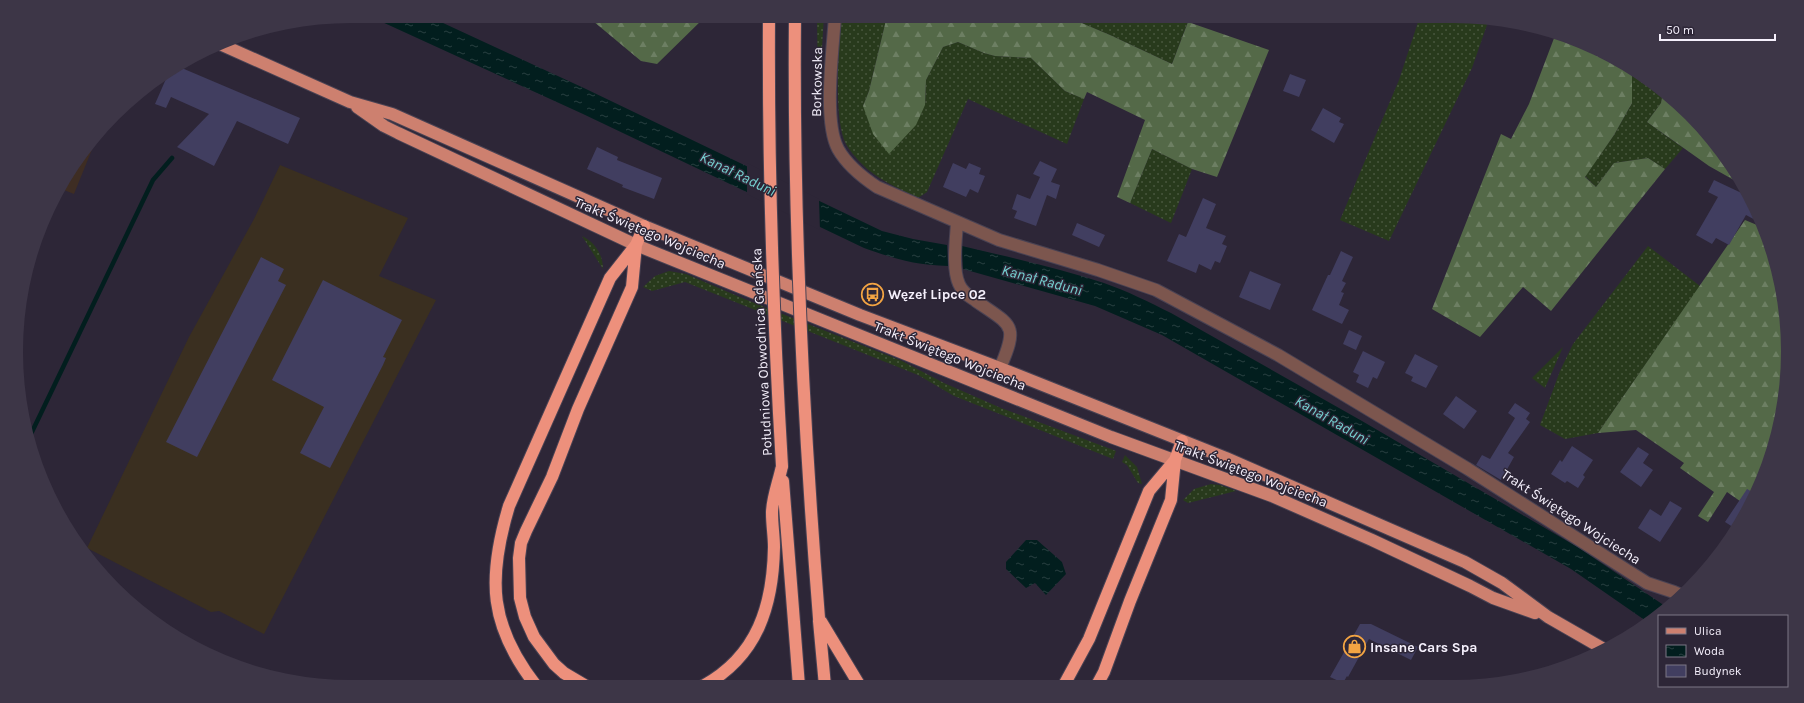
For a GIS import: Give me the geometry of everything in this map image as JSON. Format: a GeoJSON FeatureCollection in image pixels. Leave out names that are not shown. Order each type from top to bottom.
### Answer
{"type":"FeatureCollection","features":[{"type":"Feature","properties":{"kind":"highway","name":"Południowa Obwodnica Gdańska"},"geometry":{"type":"LineString","coordinates":[[770,23],[769,157],[774,313],[782,466],[799,680]]}},
{"type":"Feature","properties":{"kind":"highway"},"geometry":{"type":"LineString","coordinates":[[795,23],[795,134],[798,270],[804,402],[824,680]]}},
{"type":"Feature","properties":{"kind":"highway"},"geometry":{"type":"LineString","coordinates":[[532,680],[511,650],[500,621],[495,582],[498,545],[509,506],[610,278],[636,245],[644,226]]}},
{"type":"Feature","properties":{"kind":"highway"},"geometry":{"type":"LineString","coordinates":[[576,680],[564,673],[543,651],[525,617],[520,598],[518,558],[521,543],[552,477],[588,387],[632,287],[636,245]]}},
{"type":"Feature","properties":{"kind":"highway"},"geometry":{"type":"LineString","coordinates":[[1100,680],[1171,500],[1175,460],[1182,441]]}},
{"type":"Feature","properties":{"kind":"highway"},"geometry":{"type":"LineString","coordinates":[[1067,680],[1089,639],[1149,491],[1175,460]]}},
{"type":"Feature","properties":{"kind":"highway"},"geometry":{"type":"LineString","coordinates":[[713,680],[727,670],[745,652],[764,617],[769,597],[774,564],[772,512],[782,466]]}},
{"type":"Feature","properties":{"kind":"highway"},"geometry":{"type":"LineString","coordinates":[[819,618],[856,680]]}},
{"type":"Feature","properties":{"kind":"main road","name":"Trakt Świętego Wojciecha"},"geometry":{"type":"LineString","coordinates":[[228,47],[350,102],[392,114],[644,226],[860,314],[1226,458],[1465,562],[1502,583],[1548,618],[1598,646]]}},
{"type":"Feature","properties":{"kind":"main road","name":"Trakt Świętego Wojciecha"},"geometry":{"type":"LineString","coordinates":[[350,102],[391,130],[636,245],[1104,434],[1272,496],[1372,540],[1493,598],[1548,618]]}},
{"type":"Feature","properties":{"kind":"street","name":"Borkowska"},"geometry":{"type":"LineString","coordinates":[[834,23],[829,117],[837,148],[846,162],[860,175],[877,187],[957,223]]}},
{"type":"Feature","properties":{"kind":"street","name":"Trakt Świętego Wojciecha"},"geometry":{"type":"LineString","coordinates":[[1000,368],[1010,345],[1011,331],[1006,321],[968,296],[958,283],[956,273],[957,223],[999,240],[1098,270],[1156,290],[1278,355],[1468,469],[1647,584],[1675,593]]}},
{"type":"Feature","properties":{"kind":"shaded area"},"geometry":{"type":"Polygon","coordinates":[[[91,152],[74,194],[65,190],[78,169],[91,152]]]}},
{"type":"Feature","properties":{"kind":"shaded area"},"geometry":{"type":"Polygon","coordinates":[[[280,165],[408,218],[379,276],[436,300],[264,634],[219,611],[211,612],[90,549],[88,547],[189,337],[254,219],[280,165]]]}},
{"type":"Feature","properties":{"kind":"green space"},"geometry":{"type":"Polygon","coordinates":[[[595,23],[699,23],[657,64],[641,61],[595,23]]]}},
{"type":"Feature","properties":{"kind":"green space"},"geometry":{"type":"Polygon","coordinates":[[[817,23],[824,23],[819,95],[817,23]]]}},
{"type":"Feature","properties":{"kind":"green space"},"geometry":{"type":"Polygon","coordinates":[[[841,23],[885,23],[869,91],[863,106],[925,105],[926,80],[943,47],[958,42],[995,56],[1031,58],[1065,91],[1084,99],[1067,144],[968,99],[927,192],[918,198],[873,174],[857,159],[847,146],[842,133],[839,118],[841,23]]]}},
{"type":"Feature","properties":{"kind":"green space"},"geometry":{"type":"Polygon","coordinates":[[[885,23],[1082,23],[1172,64],[1188,23],[1191,23],[1269,50],[1217,177],[1192,169],[1152,149],[1130,203],[1117,197],[1145,120],[1087,92],[1084,99],[1065,91],[1031,58],[995,56],[958,42],[943,47],[926,80],[925,105],[916,125],[889,154],[873,134],[863,106],[869,91],[885,23]]]}},
{"type":"Feature","properties":{"kind":"green space"},"geometry":{"type":"Polygon","coordinates":[[[1082,23],[1187,23],[1172,64],[1082,23]]]}},
{"type":"Feature","properties":{"kind":"green space"},"geometry":{"type":"Polygon","coordinates":[[[1418,23],[1487,25],[1472,68],[1389,241],[1340,220],[1399,80],[1418,23]]]}},
{"type":"Feature","properties":{"kind":"green space"},"geometry":{"type":"Polygon","coordinates":[[[1554,39],[1598,57],[1632,76],[1632,103],[1614,135],[1585,177],[1596,187],[1614,163],[1648,158],[1665,169],[1551,311],[1523,287],[1480,337],[1432,309],[1501,134],[1511,139],[1529,104],[1554,39]]]}},
{"type":"Feature","properties":{"kind":"green space"},"geometry":{"type":"Polygon","coordinates":[[[1632,76],[1662,99],[1661,103],[1647,122],[1683,148],[1665,169],[1648,158],[1614,163],[1596,187],[1585,176],[1614,135],[1632,103],[1632,76]]]}},
{"type":"Feature","properties":{"kind":"green space"},"geometry":{"type":"Polygon","coordinates":[[[1662,99],[1685,119],[1713,152],[1732,179],[1709,166],[1647,122],[1661,103],[1662,99]]]}},
{"type":"Feature","properties":{"kind":"green space"},"geometry":{"type":"Polygon","coordinates":[[[1152,149],[1192,169],[1171,223],[1130,203],[1152,149]]]}},
{"type":"Feature","properties":{"kind":"green space"},"geometry":{"type":"Polygon","coordinates":[[[1745,220],[1755,224],[1764,246],[1775,287],[1781,352],[1778,394],[1770,437],[1764,457],[1744,504],[1727,492],[1708,522],[1698,516],[1714,492],[1680,468],[1684,463],[1636,430],[1598,433],[1745,220]]]}},
{"type":"Feature","properties":{"kind":"green space"},"geometry":{"type":"Polygon","coordinates":[[[582,236],[594,245],[600,254],[603,269],[582,236]]]}},
{"type":"Feature","properties":{"kind":"green space"},"geometry":{"type":"Polygon","coordinates":[[[1648,246],[1700,286],[1598,433],[1565,439],[1540,425],[1560,371],[1573,344],[1648,246]]]}},
{"type":"Feature","properties":{"kind":"green space"},"geometry":{"type":"Polygon","coordinates":[[[669,271],[686,274],[742,298],[902,361],[944,383],[1001,408],[1116,451],[1113,459],[954,396],[918,375],[685,282],[652,291],[643,287],[655,276],[669,271]]]}},
{"type":"Feature","properties":{"kind":"green space"},"geometry":{"type":"Polygon","coordinates":[[[1563,347],[1545,388],[1532,378],[1563,347]]]}},
{"type":"Feature","properties":{"kind":"green space"},"geometry":{"type":"Polygon","coordinates":[[[1125,455],[1137,467],[1142,484],[1138,483],[1127,465],[1122,462],[1125,455]]]}},
{"type":"Feature","properties":{"kind":"green space"},"geometry":{"type":"Polygon","coordinates":[[[1211,484],[1220,485],[1236,491],[1188,503],[1183,500],[1194,489],[1211,484]]]}},
{"type":"Feature","properties":{"kind":"water","name":"Kanał Raduni"},"geometry":{"type":"Polygon","coordinates":[[[384,23],[443,23],[586,89],[882,231],[913,239],[947,245],[948,266],[905,261],[864,248],[583,114],[384,23]]]}},
{"type":"Feature","properties":{"kind":"water","name":"Kanał Raduni"},"geometry":{"type":"Polygon","coordinates":[[[962,246],[1051,268],[1104,283],[1130,293],[1171,313],[1362,421],[1579,548],[1662,604],[1643,619],[1571,569],[1162,335],[1095,306],[963,269],[962,246]]]}},
{"type":"Feature","properties":{"kind":"water"},"geometry":{"type":"Polygon","coordinates":[[[1026,540],[1037,540],[1062,562],[1066,574],[1046,595],[1035,583],[1026,588],[1006,569],[1006,562],[1026,540]]]}},
{"type":"Feature","properties":{"kind":"pier"},"geometry":{"type":"Polygon","coordinates":[[[747,163],[819,199],[820,230],[747,194],[747,163]]]}},
{"type":"Feature","properties":{"kind":"building"},"geometry":{"type":"Polygon","coordinates":[[[184,69],[300,118],[288,144],[237,121],[214,166],[177,147],[209,114],[171,97],[166,108],[155,104],[165,81],[184,69]]]}},
{"type":"Feature","properties":{"kind":"building"},"geometry":{"type":"Polygon","coordinates":[[[1290,74],[1306,80],[1299,97],[1283,91],[1290,74]]]}},
{"type":"Feature","properties":{"kind":"building"},"geometry":{"type":"Polygon","coordinates":[[[1323,108],[1341,118],[1339,122],[1344,124],[1334,143],[1311,130],[1323,108]]]}},
{"type":"Feature","properties":{"kind":"building"},"geometry":{"type":"Polygon","coordinates":[[[597,147],[618,157],[617,160],[662,178],[654,199],[622,187],[623,185],[587,169],[597,147]]]}},
{"type":"Feature","properties":{"kind":"building"},"geometry":{"type":"Polygon","coordinates":[[[1040,161],[1057,169],[1051,182],[1060,185],[1056,199],[1047,195],[1036,226],[1014,218],[1017,211],[1012,209],[1017,194],[1030,199],[1040,177],[1033,174],[1040,161]]]}},
{"type":"Feature","properties":{"kind":"building"},"geometry":{"type":"Polygon","coordinates":[[[953,163],[966,169],[969,163],[981,168],[979,174],[985,176],[978,193],[970,189],[966,197],[943,187],[953,163]]]}},
{"type":"Feature","properties":{"kind":"building"},"geometry":{"type":"Polygon","coordinates":[[[1714,180],[1740,192],[1753,219],[1746,215],[1729,245],[1716,238],[1712,244],[1696,235],[1718,197],[1708,192],[1714,180]]]}},
{"type":"Feature","properties":{"kind":"building"},"geometry":{"type":"Polygon","coordinates":[[[1203,198],[1216,204],[1206,228],[1226,236],[1222,244],[1227,246],[1220,263],[1215,261],[1211,270],[1199,264],[1196,273],[1167,261],[1179,234],[1186,237],[1203,198]]]}},
{"type":"Feature","properties":{"kind":"building"},"geometry":{"type":"Polygon","coordinates":[[[1077,223],[1105,235],[1099,247],[1072,235],[1077,223]]]}},
{"type":"Feature","properties":{"kind":"building"},"geometry":{"type":"Polygon","coordinates":[[[1341,251],[1353,257],[1342,281],[1346,283],[1341,292],[1344,293],[1339,305],[1349,310],[1342,324],[1312,310],[1341,251]]]}},
{"type":"Feature","properties":{"kind":"building"},"geometry":{"type":"Polygon","coordinates":[[[261,257],[284,269],[278,281],[286,285],[197,457],[166,442],[261,257]]]}},
{"type":"Feature","properties":{"kind":"building"},"geometry":{"type":"Polygon","coordinates":[[[1250,271],[1281,284],[1270,310],[1239,297],[1250,271]]]}},
{"type":"Feature","properties":{"kind":"building"},"geometry":{"type":"Polygon","coordinates":[[[323,280],[402,320],[383,357],[386,358],[383,365],[330,468],[300,453],[324,407],[272,380],[323,280]]]}},
{"type":"Feature","properties":{"kind":"building"},"geometry":{"type":"Polygon","coordinates":[[[1349,330],[1362,336],[1356,350],[1343,344],[1349,330]]]}},
{"type":"Feature","properties":{"kind":"building"},"geometry":{"type":"Polygon","coordinates":[[[1363,351],[1385,362],[1377,379],[1373,377],[1368,388],[1356,382],[1359,375],[1353,372],[1363,351]]]}},
{"type":"Feature","properties":{"kind":"building"},"geometry":{"type":"Polygon","coordinates":[[[1415,354],[1438,366],[1426,388],[1411,381],[1413,377],[1405,373],[1415,354]]]}},
{"type":"Feature","properties":{"kind":"building"},"geometry":{"type":"Polygon","coordinates":[[[1456,396],[1477,411],[1464,429],[1443,414],[1456,396]]]}},
{"type":"Feature","properties":{"kind":"building"},"geometry":{"type":"Polygon","coordinates":[[[1515,403],[1530,413],[1526,419],[1530,422],[1508,453],[1514,457],[1501,480],[1476,465],[1482,455],[1490,459],[1515,418],[1508,413],[1515,403]]]}},
{"type":"Feature","properties":{"kind":"building"},"geometry":{"type":"Polygon","coordinates":[[[1572,446],[1593,460],[1583,475],[1585,477],[1578,488],[1567,481],[1565,483],[1551,474],[1560,460],[1562,462],[1572,446]]]}},
{"type":"Feature","properties":{"kind":"building"},"geometry":{"type":"Polygon","coordinates":[[[1638,447],[1649,454],[1643,463],[1653,470],[1641,487],[1620,472],[1638,447]]]}},
{"type":"Feature","properties":{"kind":"building"},"geometry":{"type":"Polygon","coordinates":[[[1747,489],[1750,491],[1731,526],[1725,522],[1747,489]]]}},
{"type":"Feature","properties":{"kind":"building"},"geometry":{"type":"Polygon","coordinates":[[[1670,501],[1682,508],[1660,542],[1638,528],[1650,509],[1661,516],[1670,501]]]}},
{"type":"Feature","properties":{"kind":"building"},"geometry":{"type":"Polygon","coordinates":[[[1360,624],[1371,624],[1418,647],[1411,660],[1369,639],[1348,677],[1347,676],[1345,680],[1336,680],[1330,677],[1360,624]]]}},
{"type":"Feature","properties":{"kind":"waterway"},"geometry":{"type":"LineString","coordinates":[[33,431],[153,180],[172,158]]}},
{"type":"Feature","properties":{"kind":"place","name":"Węzeł Lipce 02"},"geometry":{"type":"Point","coordinates":[873,294]}},
{"type":"Feature","properties":{"kind":"place","name":"Insane Cars Spa"},"geometry":{"type":"Point","coordinates":[1354,647]}}]}
